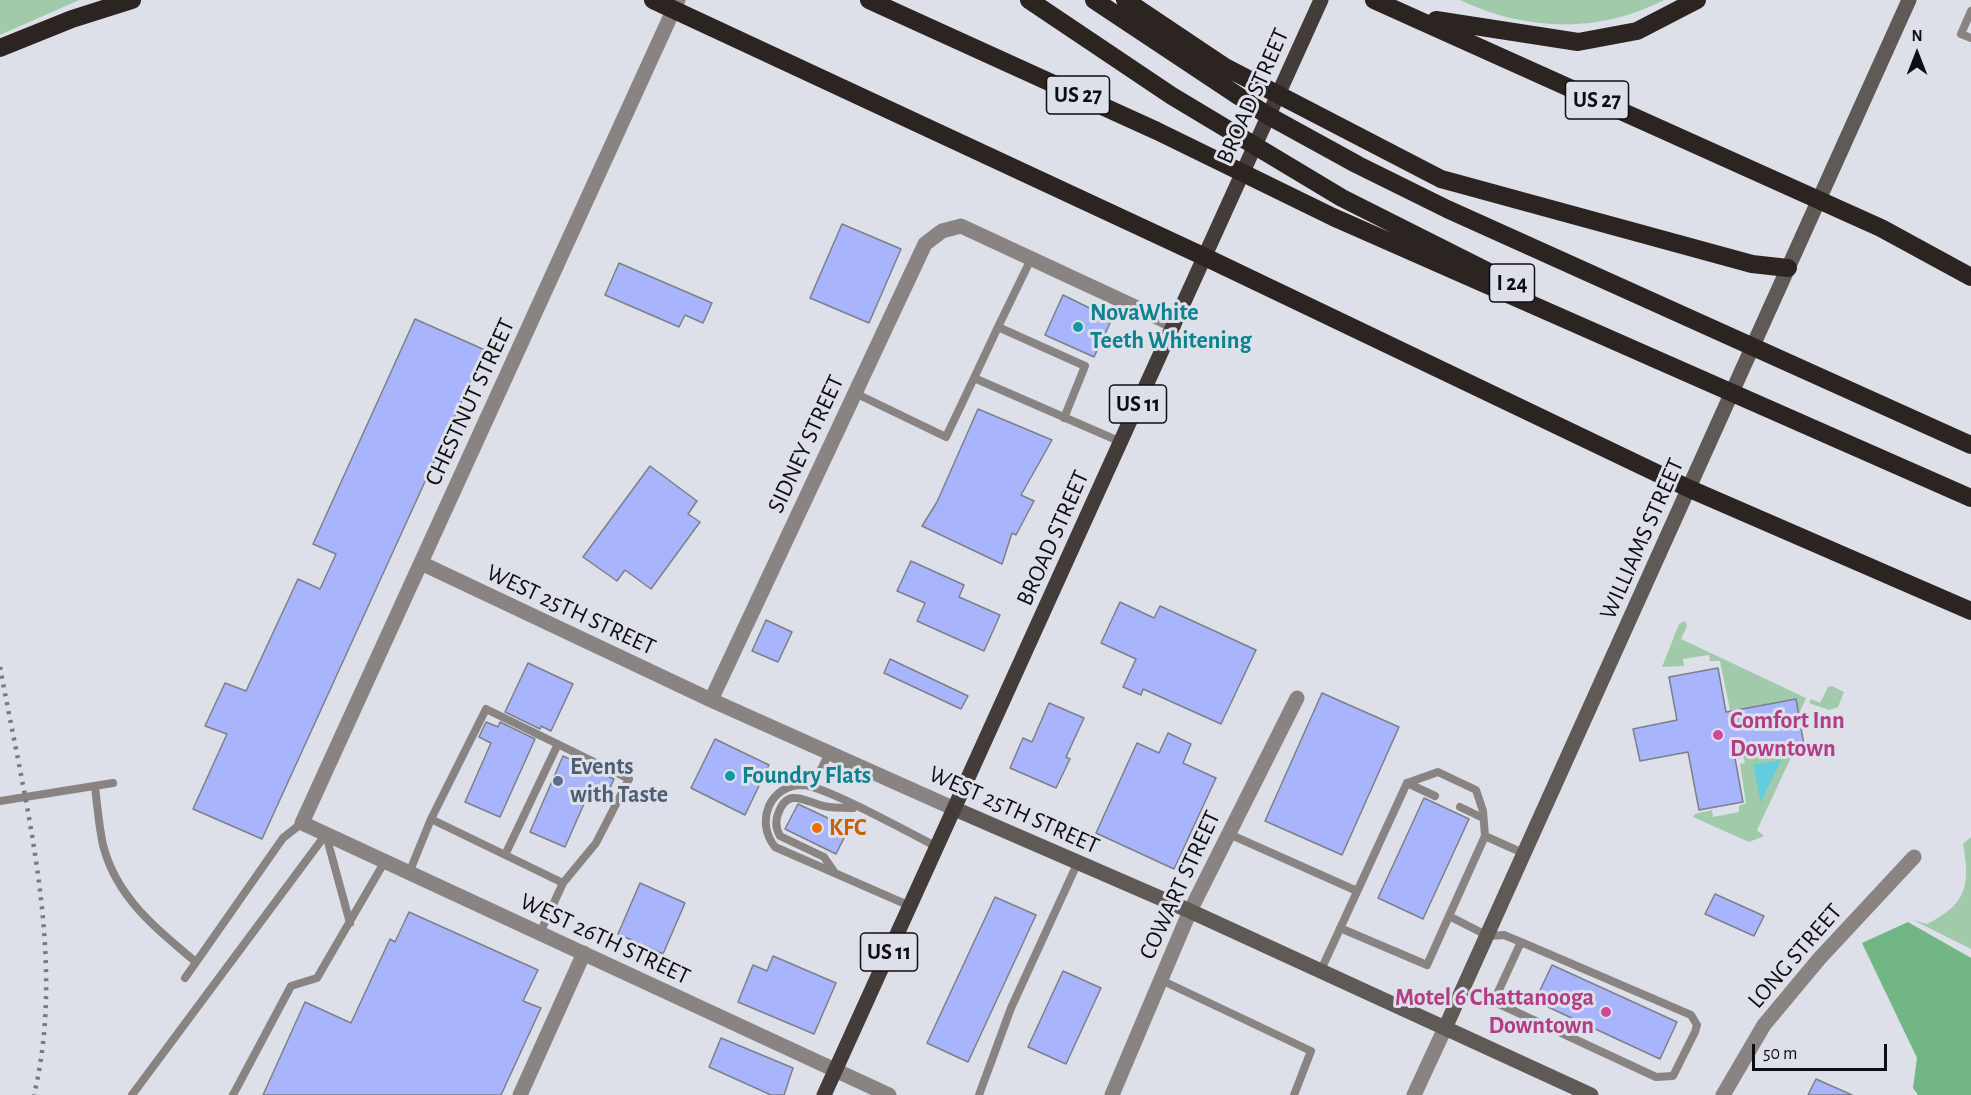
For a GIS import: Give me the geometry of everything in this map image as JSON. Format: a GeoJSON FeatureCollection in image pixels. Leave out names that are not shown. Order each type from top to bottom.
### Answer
{"type":"FeatureCollection","features":[{"type":"Feature","properties":{"kind":"highway"},"geometry":{"type":"LineString","coordinates":[[0,48],[72,19],[132,0]]}},
{"type":"Feature","properties":{"kind":"highway"},"geometry":{"type":"LineString","coordinates":[[653,0],[1205,257],[1690,489],[1971,611]]}},
{"type":"Feature","properties":{"kind":"highway","name":"US 27"},"geometry":{"type":"LineString","coordinates":[[868,0],[1157,131],[1334,217],[1682,369]]}},
{"type":"Feature","properties":{"kind":"highway","name":"I 24"},"geometry":{"type":"LineString","coordinates":[[1094,0],[1190,54],[1268,115],[1358,165],[1447,209],[1971,445]]}},
{"type":"Feature","properties":{"kind":"highway"},"geometry":{"type":"LineString","coordinates":[[1125,0],[1190,54],[1225,67],[1367,142],[1441,178],[1752,264],[1788,268]]}},
{"type":"Feature","properties":{"kind":"highway","name":"US 27"},"geometry":{"type":"LineString","coordinates":[[1374,0],[1881,228],[1971,277]]}},
{"type":"Feature","properties":{"kind":"highway"},"geometry":{"type":"LineString","coordinates":[[1408,15],[1520,35],[1578,42],[1636,31],[1697,0]]}},
{"type":"Feature","properties":{"kind":"highway","name":"I 24"},"geometry":{"type":"LineString","coordinates":[[1031,1],[1172,96],[1342,198],[1682,369],[1971,498]]}},
{"type":"Feature","properties":{"kind":"main road","name":"BROAD STREET"},"geometry":{"type":"LineString","coordinates":[[824,1095],[1322,0]]}},
{"type":"Feature","properties":{"kind":"street","name":"CHESTNUT STREET"},"geometry":{"type":"LineString","coordinates":[[302,823],[678,0]]}},
{"type":"Feature","properties":{"kind":"street","name":"WILLIAMS STREET"},"geometry":{"type":"LineString","coordinates":[[1414,1095],[1488,936],[1909,0]]}},
{"type":"Feature","properties":{"kind":"street","name":"SIDNEY STREET"},"geometry":{"type":"LineString","coordinates":[[711,700],[925,244],[942,231],[961,226],[1031,259]]}},
{"type":"Feature","properties":{"kind":"street"},"geometry":{"type":"LineString","coordinates":[[1031,259],[1174,326]]}},
{"type":"Feature","properties":{"kind":"street","name":"WEST 25TH STREET"},"geometry":{"type":"LineString","coordinates":[[421,563],[711,700],[1190,911],[1446,1026],[1591,1095]]}},
{"type":"Feature","properties":{"kind":"street","name":"COWART STREET"},"geometry":{"type":"LineString","coordinates":[[1112,1095],[1190,911],[1297,698]]}},
{"type":"Feature","properties":{"kind":"street","name":"WEST 26TH STREET"},"geometry":{"type":"LineString","coordinates":[[302,823],[890,1095]]}},
{"type":"Feature","properties":{"kind":"street","name":"LONG STREET"},"geometry":{"type":"LineString","coordinates":[[1723,1095],[1764,1025],[1820,959],[1914,857]]}},
{"type":"Feature","properties":{"kind":"street"},"geometry":{"type":"LineString","coordinates":[[520,1095],[584,953]]}},
{"type":"Feature","properties":{"kind":"lane"},"geometry":{"type":"LineString","coordinates":[[1971,11],[1961,34],[1971,38]]}},
{"type":"Feature","properties":{"kind":"lane"},"geometry":{"type":"LineString","coordinates":[[855,393],[946,437],[1031,259]]}},
{"type":"Feature","properties":{"kind":"lane"},"geometry":{"type":"LineString","coordinates":[[998,327],[1085,366],[1064,418]]}},
{"type":"Feature","properties":{"kind":"lane"},"geometry":{"type":"LineString","coordinates":[[974,378],[1121,442]]}},
{"type":"Feature","properties":{"kind":"lane"},"geometry":{"type":"LineString","coordinates":[[409,873],[431,819],[486,709],[629,779],[596,843],[563,883],[540,933]]}},
{"type":"Feature","properties":{"kind":"lane"},"geometry":{"type":"LineString","coordinates":[[505,855],[558,744]]}},
{"type":"Feature","properties":{"kind":"lane"},"geometry":{"type":"LineString","coordinates":[[813,786],[830,753]]}},
{"type":"Feature","properties":{"kind":"lane"},"geometry":{"type":"LineString","coordinates":[[1321,970],[1340,928],[1357,891],[1407,783],[1438,772],[1476,790],[1485,836],[1427,965],[1340,928]]}},
{"type":"Feature","properties":{"kind":"lane"},"geometry":{"type":"LineString","coordinates":[[0,801],[113,783]]}},
{"type":"Feature","properties":{"kind":"lane"},"geometry":{"type":"LineString","coordinates":[[1407,783],[1435,796]]}},
{"type":"Feature","properties":{"kind":"lane"},"geometry":{"type":"LineString","coordinates":[[95,786],[104,846],[116,879],[130,900],[158,931],[196,962]]}},
{"type":"Feature","properties":{"kind":"lane"},"geometry":{"type":"LineString","coordinates":[[910,906],[775,848],[766,830],[767,811],[778,792],[788,786],[813,786],[937,847]]}},
{"type":"Feature","properties":{"kind":"lane"},"geometry":{"type":"LineString","coordinates":[[835,873],[824,857],[780,836],[776,826],[779,810],[793,797],[803,798],[822,806],[858,808]]}},
{"type":"Feature","properties":{"kind":"lane"},"geometry":{"type":"LineString","coordinates":[[1460,807],[1483,818]]}},
{"type":"Feature","properties":{"kind":"lane"},"geometry":{"type":"LineString","coordinates":[[431,819],[563,883]]}},
{"type":"Feature","properties":{"kind":"lane"},"geometry":{"type":"LineString","coordinates":[[185,978],[283,838],[302,823]]}},
{"type":"Feature","properties":{"kind":"lane"},"geometry":{"type":"LineString","coordinates":[[326,834],[350,923]]}},
{"type":"Feature","properties":{"kind":"lane"},"geometry":{"type":"LineString","coordinates":[[132,1095],[326,834]]}},
{"type":"Feature","properties":{"kind":"lane"},"geometry":{"type":"LineString","coordinates":[[1229,834],[1357,891]]}},
{"type":"Feature","properties":{"kind":"lane"},"geometry":{"type":"LineString","coordinates":[[1485,836],[1525,854]]}},
{"type":"Feature","properties":{"kind":"lane"},"geometry":{"type":"LineString","coordinates":[[233,1095],[291,986],[317,978],[385,861]]}},
{"type":"Feature","properties":{"kind":"lane"},"geometry":{"type":"LineString","coordinates":[[979,1095],[1011,1008],[1078,862]]}},
{"type":"Feature","properties":{"kind":"lane"},"geometry":{"type":"LineString","coordinates":[[1449,916],[1488,936],[1504,935],[1521,942],[1691,1015],[1697,1025],[1695,1032],[1673,1076],[1656,1077],[1499,1004],[1498,992],[1521,942]]}},
{"type":"Feature","properties":{"kind":"lane"},"geometry":{"type":"LineString","coordinates":[[1161,980],[1311,1051],[1294,1095]]}},
{"type":"Feature","properties":{"kind":"green space"},"geometry":{"type":"Polygon","coordinates":[[[0,0],[79,0],[0,35],[0,0]]]}},
{"type":"Feature","properties":{"kind":"green space"},"geometry":{"type":"Polygon","coordinates":[[[1460,0],[1664,0],[1614,19],[1562,24],[1536,23],[1510,18],[1460,0]]]}},
{"type":"Feature","properties":{"kind":"green space"},"geometry":{"type":"Polygon","coordinates":[[[1685,621],[1687,626],[1681,639],[1806,698],[1799,714],[1795,699],[1737,710],[1732,720],[1720,661],[1710,661],[1709,655],[1683,659],[1684,666],[1662,667],[1679,624],[1685,621]]]}},
{"type":"Feature","properties":{"kind":"green space"},"geometry":{"type":"Polygon","coordinates":[[[1832,686],[1844,692],[1838,707],[1829,710],[1809,703],[1811,699],[1820,703],[1828,687],[1832,686]]]}},
{"type":"Feature","properties":{"kind":"green space"},"geometry":{"type":"Polygon","coordinates":[[[1802,745],[1799,753],[1794,751],[1757,830],[1764,836],[1749,842],[1693,817],[1695,814],[1712,810],[1713,817],[1739,812],[1739,806],[1746,803],[1740,764],[1745,763],[1743,756],[1802,745]]]}},
{"type":"Feature","properties":{"kind":"green space"},"geometry":{"type":"Polygon","coordinates":[[[1971,837],[1971,949],[1913,920],[1927,924],[1950,910],[1957,902],[1965,883],[1963,844],[1971,837]]]}},
{"type":"Feature","properties":{"kind":"green space"},"geometry":{"type":"Polygon","coordinates":[[[1908,922],[1971,958],[1971,1095],[1918,1095],[1913,1088],[1917,1058],[1862,943],[1908,922]]]}},
{"type":"Feature","properties":{"kind":"water"},"geometry":{"type":"Polygon","coordinates":[[[1781,760],[1761,802],[1753,765],[1781,760]]]}},
{"type":"Feature","properties":{"kind":"building"},"geometry":{"type":"Polygon","coordinates":[[[842,224],[901,249],[869,323],[810,298],[842,224]]]}},
{"type":"Feature","properties":{"kind":"building"},"geometry":{"type":"Polygon","coordinates":[[[619,263],[712,303],[703,323],[685,315],[679,327],[605,295],[619,263]]]}},
{"type":"Feature","properties":{"kind":"building","name":"NovaWhite Teeth Whitening"},"geometry":{"type":"Polygon","coordinates":[[[1063,295],[1112,319],[1094,357],[1045,335],[1063,295]]]}},
{"type":"Feature","properties":{"kind":"building"},"geometry":{"type":"Polygon","coordinates":[[[415,319],[485,350],[262,839],[193,809],[227,734],[205,726],[225,683],[246,691],[298,579],[320,589],[336,554],[313,544],[415,319]]]}},
{"type":"Feature","properties":{"kind":"building"},"geometry":{"type":"Polygon","coordinates":[[[978,409],[1052,440],[1021,495],[1034,501],[1016,535],[1012,533],[1002,564],[922,526],[937,502],[978,409]]]}},
{"type":"Feature","properties":{"kind":"building"},"geometry":{"type":"Polygon","coordinates":[[[650,466],[697,501],[688,514],[700,522],[651,589],[625,570],[617,581],[583,557],[650,466]]]}},
{"type":"Feature","properties":{"kind":"building"},"geometry":{"type":"Polygon","coordinates":[[[911,561],[964,585],[959,597],[1000,615],[984,651],[917,621],[925,603],[897,591],[911,561]]]}},
{"type":"Feature","properties":{"kind":"building"},"geometry":{"type":"Polygon","coordinates":[[[1120,602],[1154,618],[1160,606],[1256,650],[1221,724],[1143,689],[1141,695],[1123,687],[1136,659],[1101,643],[1120,602]]]}},
{"type":"Feature","properties":{"kind":"building"},"geometry":{"type":"Polygon","coordinates":[[[766,620],[792,632],[778,662],[752,651],[766,620]]]}},
{"type":"Feature","properties":{"kind":"building"},"geometry":{"type":"Polygon","coordinates":[[[890,659],[968,696],[961,709],[884,673],[890,659]]]}},
{"type":"Feature","properties":{"kind":"building"},"geometry":{"type":"Polygon","coordinates":[[[528,663],[573,684],[551,731],[541,726],[540,729],[505,712],[528,663]]]}},
{"type":"Feature","properties":{"kind":"building","name":"Comfort Inn Downtown"},"geometry":{"type":"Polygon","coordinates":[[[1718,668],[1726,712],[1796,699],[1804,745],[1735,758],[1743,802],[1699,810],[1688,752],[1640,761],[1633,729],[1677,720],[1669,677],[1718,668]]]}},
{"type":"Feature","properties":{"kind":"building"},"geometry":{"type":"Polygon","coordinates":[[[1322,693],[1399,727],[1342,855],[1265,821],[1322,693]]]}},
{"type":"Feature","properties":{"kind":"building"},"geometry":{"type":"Polygon","coordinates":[[[1049,703],[1084,718],[1066,757],[1070,759],[1056,788],[1010,768],[1023,738],[1032,742],[1049,703]]]}},
{"type":"Feature","properties":{"kind":"building"},"geometry":{"type":"Polygon","coordinates":[[[486,722],[498,727],[500,722],[535,739],[500,817],[465,802],[491,743],[479,737],[486,722]]]}},
{"type":"Feature","properties":{"kind":"building"},"geometry":{"type":"Polygon","coordinates":[[[1168,733],[1191,744],[1183,763],[1216,778],[1174,869],[1096,833],[1137,743],[1159,753],[1168,733]]]}},
{"type":"Feature","properties":{"kind":"building","name":"Foundry Flats"},"geometry":{"type":"Polygon","coordinates":[[[715,739],[769,765],[745,815],[691,788],[715,739]]]}},
{"type":"Feature","properties":{"kind":"building"},"geometry":{"type":"Polygon","coordinates":[[[563,756],[614,779],[607,795],[591,788],[565,847],[530,832],[563,756]]]}},
{"type":"Feature","properties":{"kind":"building"},"geometry":{"type":"Polygon","coordinates":[[[1424,798],[1469,819],[1423,919],[1378,898],[1424,798]]]}},
{"type":"Feature","properties":{"kind":"building","name":"KFC"},"geometry":{"type":"Polygon","coordinates":[[[798,804],[849,828],[836,854],[785,829],[798,804]]]}},
{"type":"Feature","properties":{"kind":"building"},"geometry":{"type":"Polygon","coordinates":[[[640,883],[685,903],[663,954],[618,934],[640,883]]]}},
{"type":"Feature","properties":{"kind":"building"},"geometry":{"type":"Polygon","coordinates":[[[1715,894],[1764,916],[1754,936],[1705,914],[1715,894]]]}},
{"type":"Feature","properties":{"kind":"building"},"geometry":{"type":"Polygon","coordinates":[[[995,897],[1036,915],[968,1062],[927,1043],[995,897]]]}},
{"type":"Feature","properties":{"kind":"building"},"geometry":{"type":"Polygon","coordinates":[[[409,912],[538,970],[523,1001],[541,1008],[501,1095],[263,1095],[305,1002],[351,1023],[390,939],[395,942],[409,912]]]}},
{"type":"Feature","properties":{"kind":"building"},"geometry":{"type":"Polygon","coordinates":[[[773,956],[836,983],[814,1034],[738,1002],[753,965],[767,971],[773,956]]]}},
{"type":"Feature","properties":{"kind":"building","name":"Motel 6 Chattanooga Downtown"},"geometry":{"type":"Polygon","coordinates":[[[1552,965],[1677,1022],[1660,1059],[1535,1001],[1552,965]]]}},
{"type":"Feature","properties":{"kind":"building"},"geometry":{"type":"Polygon","coordinates":[[[1063,971],[1101,988],[1066,1064],[1028,1047],[1063,971]]]}},
{"type":"Feature","properties":{"kind":"building"},"geometry":{"type":"Polygon","coordinates":[[[721,1038],[793,1068],[784,1095],[771,1095],[709,1067],[721,1038]]]}},
{"type":"Feature","properties":{"kind":"building"},"geometry":{"type":"Polygon","coordinates":[[[1816,1079],[1852,1095],[1808,1095],[1816,1079]]]}},
{"type":"Feature","properties":{"kind":"railway"},"geometry":{"type":"LineString","coordinates":[[0,667],[30,826],[39,881],[44,935],[46,989],[43,1043],[34,1095]]}},
{"type":"Feature","properties":{"kind":"place","name":"NovaWhite Teeth Whitening"},"geometry":{"type":"Point","coordinates":[1078,327]}},
{"type":"Feature","properties":{"kind":"place","name":"Comfort Inn Downtown"},"geometry":{"type":"Point","coordinates":[1718,735]}},
{"type":"Feature","properties":{"kind":"place","name":"Foundry Flats"},"geometry":{"type":"Point","coordinates":[730,776]}},
{"type":"Feature","properties":{"kind":"place","name":"Events with Taste"},"geometry":{"type":"Point","coordinates":[558,781]}},
{"type":"Feature","properties":{"kind":"place","name":"KFC"},"geometry":{"type":"Point","coordinates":[817,828]}},
{"type":"Feature","properties":{"kind":"place","name":"Motel 6 Chattanooga Downtown"},"geometry":{"type":"Point","coordinates":[1606,1012]}}]}
